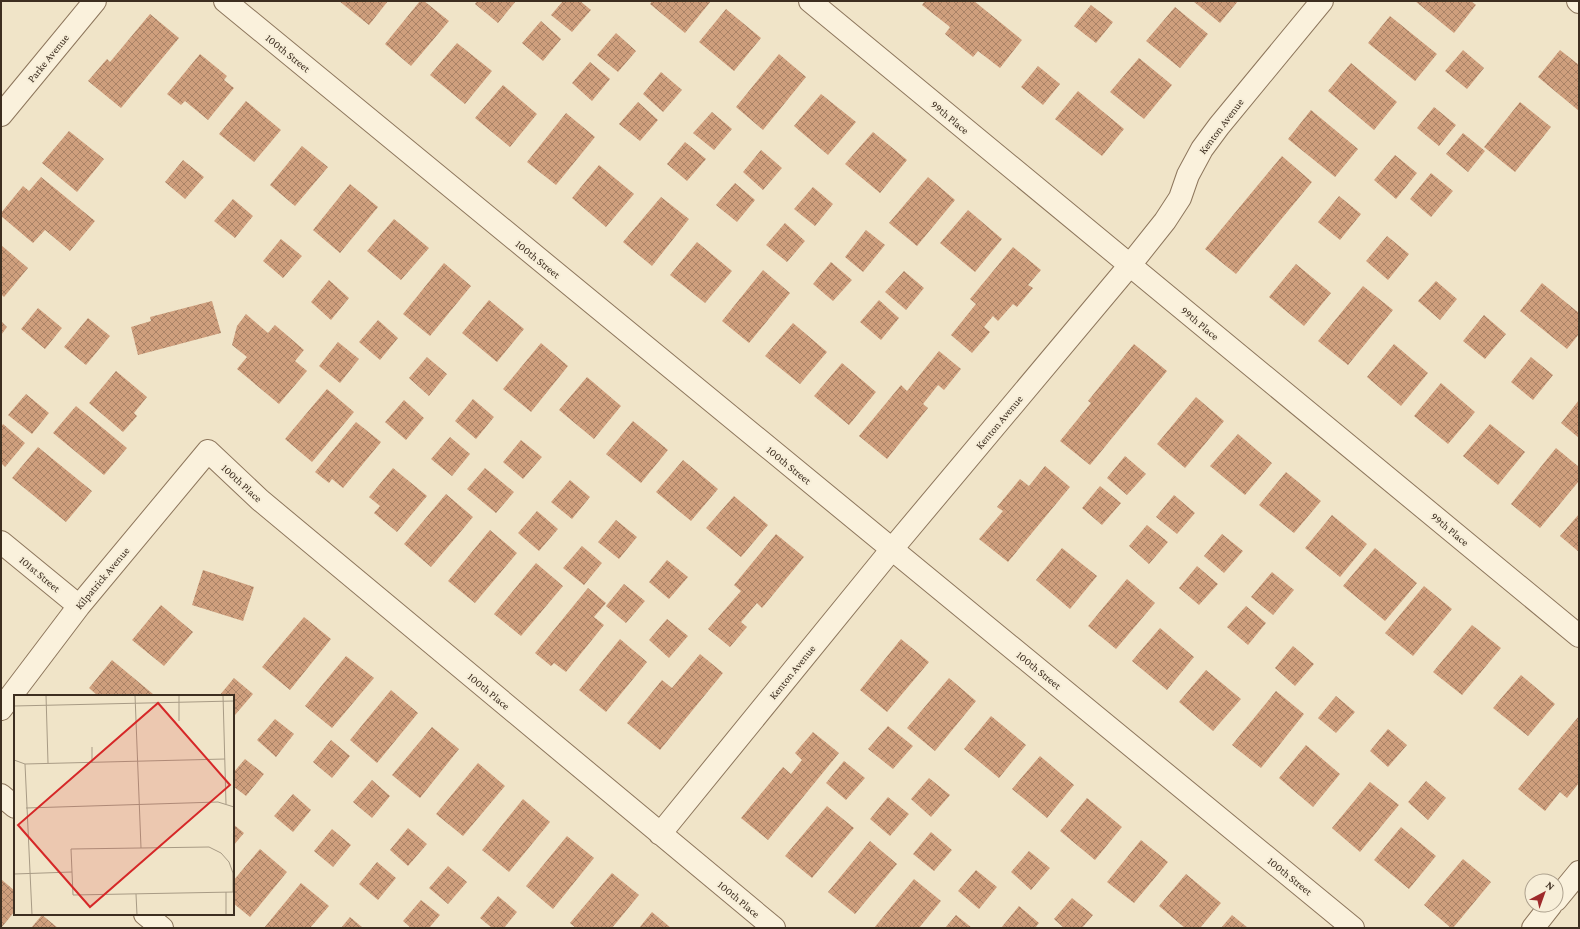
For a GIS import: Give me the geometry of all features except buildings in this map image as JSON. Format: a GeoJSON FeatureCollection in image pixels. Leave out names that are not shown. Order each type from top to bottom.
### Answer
{"type":"FeatureCollection","features":[{"type":"Feature","properties":{"kind":"street","name":"Parke Avenue"},"geometry":{"type":"LineString","coordinates":[[1,115],[95,1]]}},
{"type":"Feature","properties":{"kind":"street","name":"100th Street"},"geometry":{"type":"LineString","coordinates":[[224,1],[1353,928]]}},
{"type":"Feature","properties":{"kind":"street","name":"Kenton Avenue"},"geometry":{"type":"LineString","coordinates":[[660,834],[892,549],[1130,265],[1165,221],[1180,198],[1188,175],[1202,149],[1322,1]]}},
{"type":"Feature","properties":{"kind":"street","name":"99th Place"},"geometry":{"type":"LineString","coordinates":[[820,4],[1130,265],[1579,636]]}},
{"type":"Feature","properties":{"kind":"street","name":"Kilpatrick Avenue"},"geometry":{"type":"LineString","coordinates":[[1,708],[79,606],[208,451]]}},
{"type":"Feature","properties":{"kind":"street","name":"100th Place"},"geometry":{"type":"LineString","coordinates":[[208,451],[260,500],[774,928]]}},
{"type":"Feature","properties":{"kind":"street","name":"101st Street"},"geometry":{"type":"LineString","coordinates":[[1,542],[79,606]]}},
{"type":"Feature","properties":{"kind":"street"},"geometry":{"type":"LineString","coordinates":[[1,795],[14,806]]}},
{"type":"Feature","properties":{"kind":"street"},"geometry":{"type":"LineString","coordinates":[[1564,890],[1579,872]]}},
{"type":"Feature","properties":{"kind":"street"},"geometry":{"type":"LineString","coordinates":[[1532,928],[1545,913]]}},
{"type":"Feature","properties":{"kind":"street"},"geometry":{"type":"LineString","coordinates":[[146,915],[162,928]]}}]}
